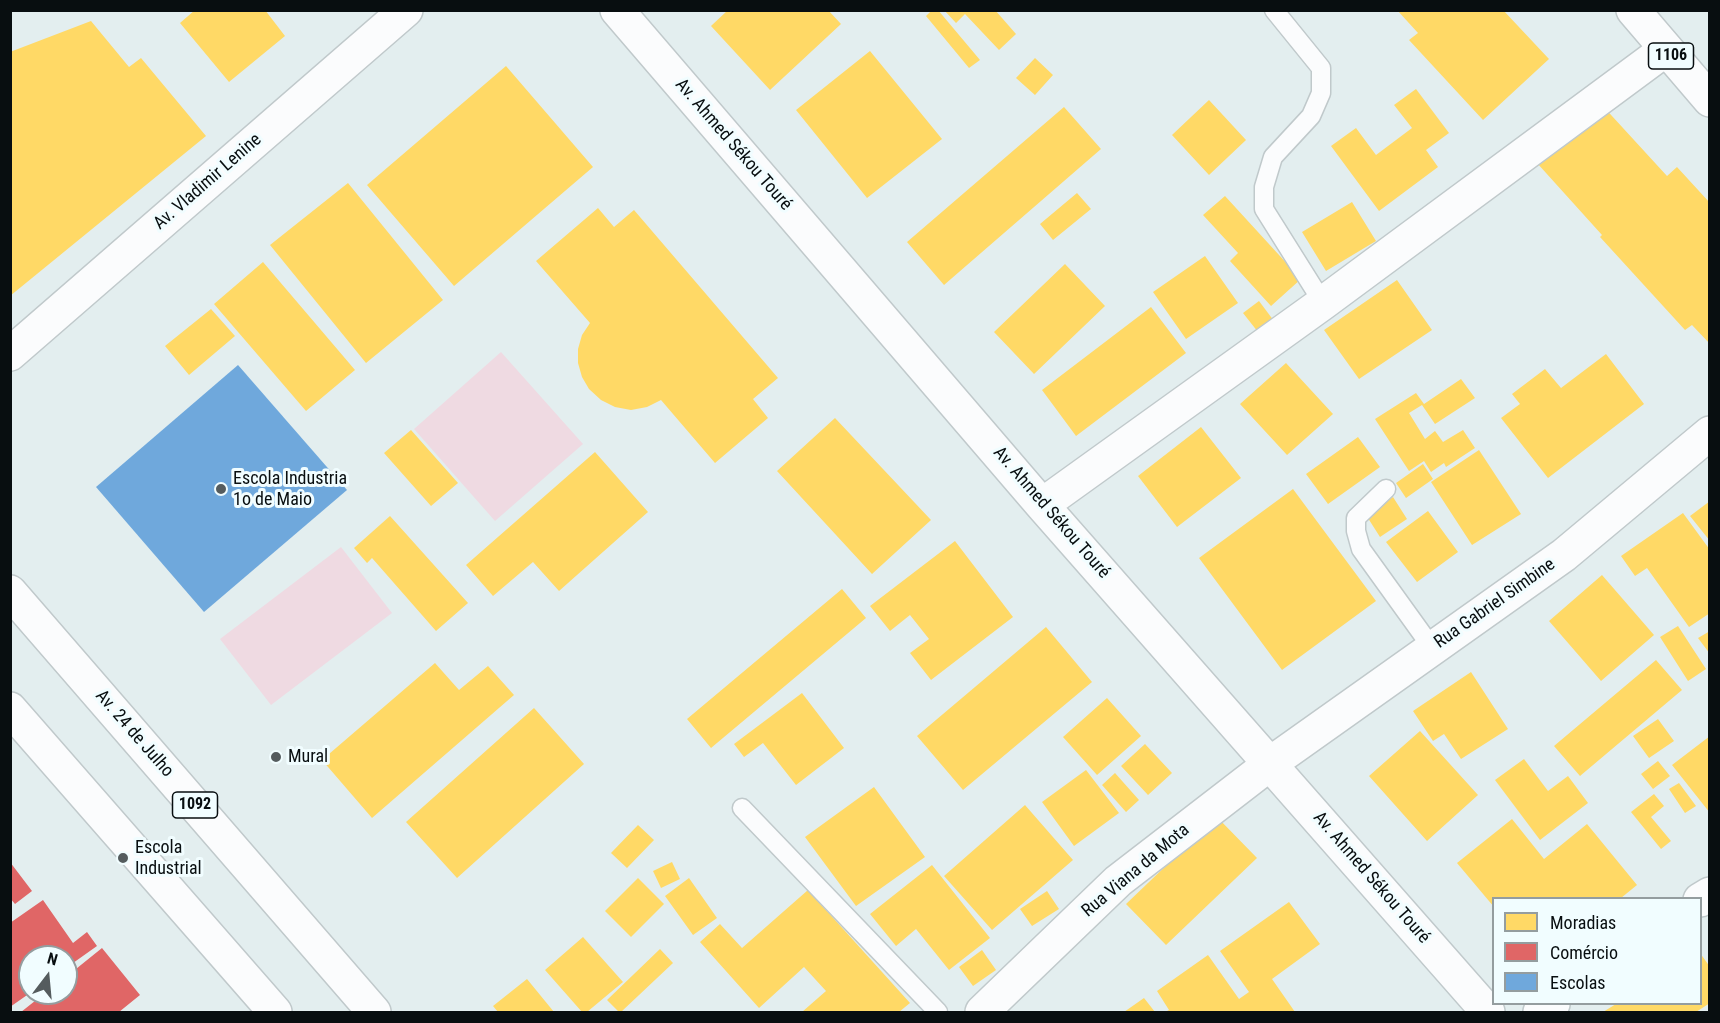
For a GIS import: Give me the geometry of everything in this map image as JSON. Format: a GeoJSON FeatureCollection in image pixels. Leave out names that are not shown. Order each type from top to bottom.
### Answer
{"type":"FeatureCollection","features":[{"type":"Feature","properties":{"kind":"street","name":"Av. Vladimir Lenine"},"geometry":{"type":"LineString","coordinates":[[10,354],[406,10]]}},
{"type":"Feature","properties":{"kind":"street","name":"Av. Ahmed Sékou Touré"},"geometry":{"type":"LineString","coordinates":[[617,10],[1042,505],[1488,1012]]}},
{"type":"Feature","properties":{"kind":"street","name":"1106"},"geometry":{"type":"LineString","coordinates":[[1633,10],[1710,100]]}},
{"type":"Feature","properties":{"kind":"street"},"geometry":{"type":"LineString","coordinates":[[1042,505],[1323,303],[1665,50]]}},
{"type":"Feature","properties":{"kind":"street","name":"Rua Gabriel Simbine"},"geometry":{"type":"LineString","coordinates":[[1271,763],[1564,555],[1710,434]]}},
{"type":"Feature","properties":{"kind":"street","name":"Av. 24 de Julho"},"geometry":{"type":"LineString","coordinates":[[10,592],[374,1012]]}},
{"type":"Feature","properties":{"kind":"street"},"geometry":{"type":"LineString","coordinates":[[10,709],[275,1012]]}},
{"type":"Feature","properties":{"kind":"street","name":"Rua Viana da Mota"},"geometry":{"type":"LineString","coordinates":[[982,1012],[1118,881],[1271,763]]}},
{"type":"Feature","properties":{"kind":"lane"},"geometry":{"type":"LineString","coordinates":[[1274,10],[1320,68],[1321,93],[1311,116],[1273,157],[1264,187],[1264,209],[1323,303]]}},
{"type":"Feature","properties":{"kind":"lane"},"geometry":{"type":"LineString","coordinates":[[1386,489],[1356,518],[1356,531],[1361,549],[1433,649]]}},
{"type":"Feature","properties":{"kind":"lane"},"geometry":{"type":"LineString","coordinates":[[742,808],[938,1012]]}},
{"type":"Feature","properties":{"kind":"shaded area"},"geometry":{"type":"Polygon","coordinates":[[[501,352],[583,444],[495,521],[414,429],[501,352]]]}},
{"type":"Feature","properties":{"kind":"shaded area"},"geometry":{"type":"Polygon","coordinates":[[[341,547],[392,613],[271,705],[220,639],[341,547]]]}},
{"type":"Feature","properties":{"kind":"building: Moradias"},"geometry":{"type":"Polygon","coordinates":[[[195,10],[265,10],[285,36],[229,82],[180,23],[195,10]]]}},
{"type":"Feature","properties":{"kind":"building: Moradias"},"geometry":{"type":"Polygon","coordinates":[[[728,10],[828,10],[841,24],[770,90],[711,26],[728,10]]]}},
{"type":"Feature","properties":{"kind":"building: Moradias"},"geometry":{"type":"Polygon","coordinates":[[[932,10],[938,10],[980,60],[969,68],[926,16],[932,10]]]}},
{"type":"Feature","properties":{"kind":"building: Moradias"},"geometry":{"type":"Polygon","coordinates":[[[944,10],[995,10],[1016,34],[999,50],[965,14],[956,23],[944,10]]]}},
{"type":"Feature","properties":{"kind":"building: Moradias"},"geometry":{"type":"Polygon","coordinates":[[[1397,10],[1503,10],[1549,59],[1483,120],[1409,40],[1418,33],[1397,10]]]}},
{"type":"Feature","properties":{"kind":"building: Moradias"},"geometry":{"type":"Polygon","coordinates":[[[91,21],[129,67],[141,58],[206,136],[10,296],[10,52],[91,21]]]}},
{"type":"Feature","properties":{"kind":"building: Moradias"},"geometry":{"type":"Polygon","coordinates":[[[870,51],[942,139],[867,198],[796,110],[870,51]]]}},
{"type":"Feature","properties":{"kind":"building: Moradias"},"geometry":{"type":"Polygon","coordinates":[[[1035,58],[1053,75],[1035,95],[1016,78],[1035,58]]]}},
{"type":"Feature","properties":{"kind":"building: Moradias"},"geometry":{"type":"Polygon","coordinates":[[[506,66],[593,167],[454,286],[367,185],[506,66]]]}},
{"type":"Feature","properties":{"kind":"building: Moradias"},"geometry":{"type":"Polygon","coordinates":[[[1416,89],[1449,133],[1426,150],[1438,167],[1379,211],[1331,146],[1356,128],[1376,155],[1412,128],[1394,105],[1416,89]]]}},
{"type":"Feature","properties":{"kind":"building: Moradias"},"geometry":{"type":"Polygon","coordinates":[[[1209,100],[1246,140],[1209,175],[1172,135],[1209,100]]]}},
{"type":"Feature","properties":{"kind":"building: Moradias"},"geometry":{"type":"Polygon","coordinates":[[[1601,104],[1667,176],[1677,167],[1710,203],[1710,344],[1692,325],[1685,330],[1600,237],[1602,235],[1537,163],[1601,104]]]}},
{"type":"Feature","properties":{"kind":"building: Moradias"},"geometry":{"type":"Polygon","coordinates":[[[1064,107],[1101,149],[944,285],[907,242],[1064,107]]]}},
{"type":"Feature","properties":{"kind":"building: Moradias"},"geometry":{"type":"Polygon","coordinates":[[[348,183],[443,300],[366,363],[270,245],[348,183]]]}},
{"type":"Feature","properties":{"kind":"building: Moradias"},"geometry":{"type":"Polygon","coordinates":[[[1077,193],[1091,209],[1053,240],[1040,224],[1077,193]]]}},
{"type":"Feature","properties":{"kind":"building: Moradias"},"geometry":{"type":"Polygon","coordinates":[[[1225,196],[1301,279],[1271,306],[1230,261],[1238,253],[1203,215],[1225,196]]]}},
{"type":"Feature","properties":{"kind":"building: Moradias"},"geometry":{"type":"Polygon","coordinates":[[[1352,202],[1376,241],[1326,271],[1302,232],[1352,202]]]}},
{"type":"Feature","properties":{"kind":"building: Moradias"},"geometry":{"type":"Polygon","coordinates":[[[598,208],[614,227],[634,210],[778,378],[753,399],[768,418],[715,463],[661,400],[647,407],[631,410],[615,407],[601,400],[589,389],[582,377],[578,363],[578,349],[582,335],[590,323],[536,261],[598,208]]]}},
{"type":"Feature","properties":{"kind":"building: Moradias"},"geometry":{"type":"Polygon","coordinates":[[[1205,256],[1238,303],[1186,339],[1153,292],[1205,256]]]}},
{"type":"Feature","properties":{"kind":"building: Moradias"},"geometry":{"type":"Polygon","coordinates":[[[263,262],[355,370],[306,411],[214,304],[263,262]]]}},
{"type":"Feature","properties":{"kind":"building: Moradias"},"geometry":{"type":"Polygon","coordinates":[[[1065,264],[1105,306],[1034,374],[994,332],[1065,264]]]}},
{"type":"Feature","properties":{"kind":"building: Moradias"},"geometry":{"type":"Polygon","coordinates":[[[1397,280],[1432,330],[1359,379],[1324,330],[1397,280]]]}},
{"type":"Feature","properties":{"kind":"building: Moradias"},"geometry":{"type":"Polygon","coordinates":[[[1259,301],[1274,321],[1258,332],[1243,313],[1259,301]]]}},
{"type":"Feature","properties":{"kind":"building: Moradias"},"geometry":{"type":"Polygon","coordinates":[[[1151,307],[1186,353],[1076,436],[1042,390],[1151,307]]]}},
{"type":"Feature","properties":{"kind":"building: Moradias"},"geometry":{"type":"Polygon","coordinates":[[[211,309],[235,336],[189,375],[165,346],[211,309]]]}},
{"type":"Feature","properties":{"kind":"building: Moradias"},"geometry":{"type":"Polygon","coordinates":[[[1606,354],[1644,404],[1548,478],[1501,418],[1520,404],[1512,394],[1545,369],[1561,388],[1606,354]]]}},
{"type":"Feature","properties":{"kind":"building: Moradias"},"geometry":{"type":"Polygon","coordinates":[[[1286,363],[1333,414],[1287,455],[1240,404],[1286,363]]]}},
{"type":"Feature","properties":{"kind":"building: Moradias"},"geometry":{"type":"Polygon","coordinates":[[[1461,379],[1475,398],[1435,424],[1422,405],[1409,413],[1425,439],[1435,431],[1443,442],[1463,430],[1475,448],[1446,467],[1444,463],[1431,472],[1424,461],[1409,471],[1375,419],[1416,393],[1424,404],[1461,379]]]}},
{"type":"Feature","properties":{"kind":"building: Moradias"},"geometry":{"type":"Polygon","coordinates":[[[835,418],[931,520],[872,574],[777,471],[835,418]]]}},
{"type":"Feature","properties":{"kind":"building: Moradias"},"geometry":{"type":"Polygon","coordinates":[[[1201,427],[1241,478],[1177,527],[1138,476],[1201,427]]]}},
{"type":"Feature","properties":{"kind":"building: Moradias"},"geometry":{"type":"Polygon","coordinates":[[[411,430],[458,483],[431,506],[384,453],[411,430]]]}},
{"type":"Feature","properties":{"kind":"building: Moradias"},"geometry":{"type":"Polygon","coordinates":[[[1358,437],[1380,467],[1328,504],[1306,474],[1358,437]]]}},
{"type":"Feature","properties":{"kind":"building: Moradias"},"geometry":{"type":"Polygon","coordinates":[[[1479,450],[1521,514],[1472,545],[1431,482],[1479,450]]]}},
{"type":"Feature","properties":{"kind":"building: Moradias"},"geometry":{"type":"Polygon","coordinates":[[[595,452],[648,512],[559,591],[533,562],[493,596],[466,565],[595,452]]]}},
{"type":"Feature","properties":{"kind":"building: Moradias"},"geometry":{"type":"Polygon","coordinates":[[[1423,464],[1433,479],[1406,498],[1396,483],[1423,464]]]}},
{"type":"Feature","properties":{"kind":"building: Moradias"},"geometry":{"type":"Polygon","coordinates":[[[1293,489],[1376,601],[1282,670],[1199,558],[1293,489]]]}},
{"type":"Feature","properties":{"kind":"building: Moradias"},"geometry":{"type":"Polygon","coordinates":[[[1393,497],[1407,519],[1380,537],[1366,515],[1393,497]]]}},
{"type":"Feature","properties":{"kind":"building: Moradias"},"geometry":{"type":"Polygon","coordinates":[[[1710,501],[1710,541],[1690,516],[1710,501]]]}},
{"type":"Feature","properties":{"kind":"building: Moradias"},"geometry":{"type":"Polygon","coordinates":[[[1428,511],[1458,552],[1417,582],[1386,542],[1428,511]]]}},
{"type":"Feature","properties":{"kind":"building: Moradias"},"geometry":{"type":"Polygon","coordinates":[[[1683,513],[1710,550],[1710,613],[1689,627],[1647,568],[1635,576],[1621,556],[1683,513]]]}},
{"type":"Feature","properties":{"kind":"building: Moradias"},"geometry":{"type":"Polygon","coordinates":[[[390,516],[468,603],[436,631],[372,558],[367,563],[354,548],[390,516]]]}},
{"type":"Feature","properties":{"kind":"building: Moradias"},"geometry":{"type":"Polygon","coordinates":[[[955,541],[1013,617],[931,680],[910,653],[929,639],[910,615],[890,631],[870,606],[955,541]]]}},
{"type":"Feature","properties":{"kind":"building: Moradias"},"geometry":{"type":"Polygon","coordinates":[[[1602,575],[1654,635],[1601,681],[1549,621],[1602,575]]]}},
{"type":"Feature","properties":{"kind":"building: Moradias"},"geometry":{"type":"Polygon","coordinates":[[[842,589],[866,618],[711,748],[687,719],[842,589]]]}},
{"type":"Feature","properties":{"kind":"building: Moradias"},"geometry":{"type":"Polygon","coordinates":[[[1678,626],[1706,669],[1688,681],[1660,637],[1678,626]]]}},
{"type":"Feature","properties":{"kind":"building: Moradias"},"geometry":{"type":"Polygon","coordinates":[[[1046,627],[1092,682],[963,790],[917,736],[1046,627]]]}},
{"type":"Feature","properties":{"kind":"building: Moradias"},"geometry":{"type":"Polygon","coordinates":[[[1710,631],[1710,654],[1698,638],[1710,631]]]}},
{"type":"Feature","properties":{"kind":"building: Moradias"},"geometry":{"type":"Polygon","coordinates":[[[1656,660],[1682,690],[1580,776],[1554,746],[1656,660]]]}},
{"type":"Feature","properties":{"kind":"building: Moradias"},"geometry":{"type":"Polygon","coordinates":[[[435,663],[459,690],[488,666],[514,695],[372,818],[322,760],[435,663]]]}},
{"type":"Feature","properties":{"kind":"building: Moradias"},"geometry":{"type":"Polygon","coordinates":[[[1471,672],[1508,729],[1461,759],[1444,734],[1433,741],[1413,711],[1471,672]]]}},
{"type":"Feature","properties":{"kind":"building: Moradias"},"geometry":{"type":"Polygon","coordinates":[[[802,693],[844,748],[796,785],[763,743],[744,757],[734,744],[802,693]]]}},
{"type":"Feature","properties":{"kind":"building: Moradias"},"geometry":{"type":"Polygon","coordinates":[[[1107,698],[1141,736],[1097,775],[1063,737],[1107,698]]]}},
{"type":"Feature","properties":{"kind":"building: Moradias"},"geometry":{"type":"Polygon","coordinates":[[[534,708],[584,764],[457,878],[406,822],[534,708]]]}},
{"type":"Feature","properties":{"kind":"building: Moradias"},"geometry":{"type":"Polygon","coordinates":[[[1658,719],[1674,741],[1649,758],[1633,736],[1658,719]]]}},
{"type":"Feature","properties":{"kind":"building: Moradias"},"geometry":{"type":"Polygon","coordinates":[[[1420,731],[1478,795],[1427,841],[1369,776],[1420,731]]]}},
{"type":"Feature","properties":{"kind":"building: Moradias"},"geometry":{"type":"Polygon","coordinates":[[[1710,736],[1710,813],[1672,765],[1710,736]]]}},
{"type":"Feature","properties":{"kind":"building: Moradias"},"geometry":{"type":"Polygon","coordinates":[[[1145,744],[1172,773],[1148,795],[1121,766],[1145,744]]]}},
{"type":"Feature","properties":{"kind":"building: Moradias"},"geometry":{"type":"Polygon","coordinates":[[[1524,759],[1548,791],[1568,776],[1588,803],[1540,840],[1495,780],[1524,759]]]}},
{"type":"Feature","properties":{"kind":"building: Moradias"},"geometry":{"type":"Polygon","coordinates":[[[1658,761],[1670,776],[1653,789],[1641,774],[1658,761]]]}},
{"type":"Feature","properties":{"kind":"building: Moradias"},"geometry":{"type":"Polygon","coordinates":[[[1086,770],[1119,813],[1074,846],[1042,802],[1086,770]]]}},
{"type":"Feature","properties":{"kind":"building: Moradias"},"geometry":{"type":"Polygon","coordinates":[[[1115,773],[1139,800],[1126,812],[1102,785],[1115,773]]]}},
{"type":"Feature","properties":{"kind":"building: Moradias"},"geometry":{"type":"Polygon","coordinates":[[[1679,783],[1696,806],[1685,813],[1669,789],[1679,783]]]}},
{"type":"Feature","properties":{"kind":"building: Moradias"},"geometry":{"type":"Polygon","coordinates":[[[874,787],[925,857],[856,906],[805,837],[874,787]]]}},
{"type":"Feature","properties":{"kind":"building: Moradias"},"geometry":{"type":"Polygon","coordinates":[[[1654,794],[1664,806],[1651,817],[1671,841],[1661,849],[1631,812],[1654,794]]]}},
{"type":"Feature","properties":{"kind":"building: Moradias"},"geometry":{"type":"Polygon","coordinates":[[[1025,805],[1073,860],[992,930],[944,876],[1025,805]]]}},
{"type":"Feature","properties":{"kind":"building: Moradias"},"geometry":{"type":"Polygon","coordinates":[[[1217,817],[1257,858],[1166,945],[1126,904],[1217,817]]]}},
{"type":"Feature","properties":{"kind":"building: Moradias"},"geometry":{"type":"Polygon","coordinates":[[[1512,819],[1544,859],[1587,824],[1637,885],[1622,897],[1492,897],[1492,905],[1457,863],[1512,819]]]}},
{"type":"Feature","properties":{"kind":"building: Moradias"},"geometry":{"type":"Polygon","coordinates":[[[638,825],[654,840],[627,868],[611,853],[638,825]]]}},
{"type":"Feature","properties":{"kind":"building: Moradias"},"geometry":{"type":"Polygon","coordinates":[[[672,862],[680,879],[661,888],[653,871],[672,862]]]}},
{"type":"Feature","properties":{"kind":"building: Moradias"},"geometry":{"type":"Polygon","coordinates":[[[932,865],[990,938],[949,970],[916,929],[896,946],[870,914],[932,865]]]}},
{"type":"Feature","properties":{"kind":"building: Moradias"},"geometry":{"type":"Polygon","coordinates":[[[638,878],[664,904],[631,937],[605,911],[638,878]]]}},
{"type":"Feature","properties":{"kind":"building: Moradias"},"geometry":{"type":"Polygon","coordinates":[[[689,878],[717,918],[693,935],[665,896],[689,878]]]}},
{"type":"Feature","properties":{"kind":"building: Moradias"},"geometry":{"type":"Polygon","coordinates":[[[808,890],[910,1003],[899,1012],[802,1012],[826,991],[804,967],[759,1008],[700,942],[720,924],[742,948],[808,890]]]}},
{"type":"Feature","properties":{"kind":"building: Moradias"},"geometry":{"type":"Polygon","coordinates":[[[1047,891],[1059,909],[1032,926],[1020,909],[1047,891]]]}},
{"type":"Feature","properties":{"kind":"building: Moradias"},"geometry":{"type":"Polygon","coordinates":[[[1289,902],[1320,944],[1272,979],[1295,1012],[1165,1012],[1169,1010],[1157,991],[1208,955],[1239,999],[1249,992],[1220,951],[1289,902]]]}},
{"type":"Feature","properties":{"kind":"building: Moradias"},"geometry":{"type":"Polygon","coordinates":[[[583,937],[623,982],[587,1012],[582,1012],[545,970],[583,937]]]}},
{"type":"Feature","properties":{"kind":"building: Moradias"},"geometry":{"type":"Polygon","coordinates":[[[660,949],[673,963],[619,1012],[607,1000],[660,949]]]}},
{"type":"Feature","properties":{"kind":"building: Moradias"},"geometry":{"type":"Polygon","coordinates":[[[982,950],[996,970],[973,986],[959,967],[982,950]]]}},
{"type":"Feature","properties":{"kind":"building: Moradias"},"geometry":{"type":"Polygon","coordinates":[[[1702,956],[1710,967],[1710,1003],[1696,1012],[1603,1012],[1614,1005],[1702,1005],[1702,956]]]}},
{"type":"Feature","properties":{"kind":"building: Moradias"},"geometry":{"type":"Polygon","coordinates":[[[527,979],[554,1012],[498,1012],[493,1006],[527,979]]]}},
{"type":"Feature","properties":{"kind":"building: Moradias"},"geometry":{"type":"Polygon","coordinates":[[[1144,998],[1155,1012],[1124,1012],[1144,998]]]}},
{"type":"Feature","properties":{"kind":"building: Comércio"},"geometry":{"type":"Polygon","coordinates":[[[10,862],[32,891],[15,904],[10,898],[10,862]]]}},
{"type":"Feature","properties":{"kind":"building: Comércio"},"geometry":{"type":"Polygon","coordinates":[[[43,900],[73,943],[87,932],[97,946],[78,959],[78,945],[18,945],[18,1001],[10,1007],[10,923],[43,900]]]}},
{"type":"Feature","properties":{"kind":"building: Comércio"},"geometry":{"type":"Polygon","coordinates":[[[102,948],[140,995],[119,1012],[21,1012],[30,1005],[78,1005],[78,967],[102,948]]]}},
{"type":"Feature","properties":{"kind":"building: Escolas","name":"Escola Industria 1o de Maio"},"geometry":{"type":"Polygon","coordinates":[[[238,365],[347,490],[204,612],[96,487],[238,365]]]}},
{"type":"Feature","properties":{"kind":"place","name":"Escola Industria 1o de Maio"},"geometry":{"type":"Point","coordinates":[221,489]}},
{"type":"Feature","properties":{"kind":"place","name":"Mural"},"geometry":{"type":"Point","coordinates":[276,757]}},
{"type":"Feature","properties":{"kind":"place","name":"Escola Industrial"},"geometry":{"type":"Point","coordinates":[123,858]}}]}
